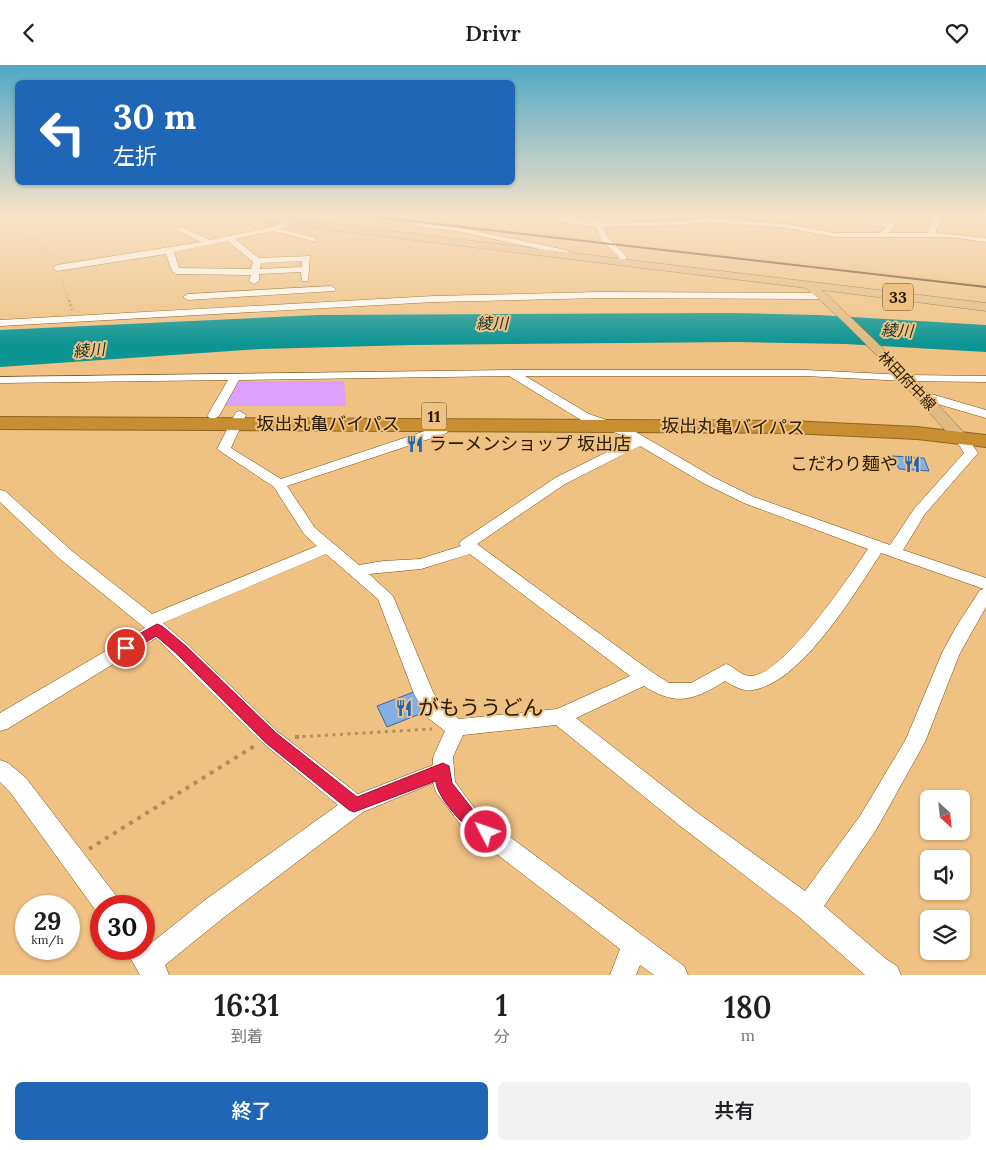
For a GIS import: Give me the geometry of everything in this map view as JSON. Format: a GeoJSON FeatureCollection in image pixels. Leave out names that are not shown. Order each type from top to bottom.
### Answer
{"type":"FeatureCollection","features":[{"type":"Feature","properties":{"kind":"highway","name":"坂出丸亀バイパス"},"geometry":{"type":"LineString","coordinates":[[0,414],[213,415],[237,420],[986,431]]}},
{"type":"Feature","properties":{"kind":"highway","name":"坂出丸亀バイパス"},"geometry":{"type":"LineString","coordinates":[[0,423],[585,417],[793,417],[867,420],[955,432],[986,441]]}},
{"type":"Feature","properties":{"kind":"main road","name":"33"},"geometry":{"type":"LineString","coordinates":[[584,257],[986,307]]}},
{"type":"Feature","properties":{"kind":"main road","name":"林田府中線"},"geometry":{"type":"LineString","coordinates":[[810,286],[825,298],[903,376],[955,432]]}},
{"type":"Feature","properties":{"kind":"street"},"geometry":{"type":"LineString","coordinates":[[57,269],[129,257]]}},
{"type":"Feature","properties":{"kind":"street"},"geometry":{"type":"LineString","coordinates":[[171,257],[176,271],[255,272],[306,269]]}},
{"type":"Feature","properties":{"kind":"street"},"geometry":{"type":"LineString","coordinates":[[253,257],[258,261],[307,258],[304,290]]}},
{"type":"Feature","properties":{"kind":"street"},"geometry":{"type":"LineString","coordinates":[[620,262],[623,257]]}},
{"type":"Feature","properties":{"kind":"street"},"geometry":{"type":"LineString","coordinates":[[246,309],[258,261]]}},
{"type":"Feature","properties":{"kind":"street"},"geometry":{"type":"LineString","coordinates":[[188,297],[331,289]]}},
{"type":"Feature","properties":{"kind":"street"},"geometry":{"type":"LineString","coordinates":[[0,323],[434,299],[600,295],[719,295],[825,298]]}},
{"type":"Feature","properties":{"kind":"street"},"geometry":{"type":"LineString","coordinates":[[512,373],[585,417],[624,431],[694,472],[749,500],[798,519],[986,584]]}},
{"type":"Feature","properties":{"kind":"street"},"geometry":{"type":"LineString","coordinates":[[0,381],[512,373],[805,373],[986,379]]}},
{"type":"Feature","properties":{"kind":"street"},"geometry":{"type":"LineString","coordinates":[[213,415],[236,376]]}},
{"type":"Feature","properties":{"kind":"street"},"geometry":{"type":"LineString","coordinates":[[0,389],[16,380]]}},
{"type":"Feature","properties":{"kind":"street"},"geometry":{"type":"LineString","coordinates":[[921,395],[986,414]]}},
{"type":"Feature","properties":{"kind":"street"},"geometry":{"type":"LineString","coordinates":[[237,420],[224,449],[279,484],[309,531],[385,596],[424,694],[434,711],[456,728],[560,717],[645,677]]}},
{"type":"Feature","properties":{"kind":"street"},"geometry":{"type":"LineString","coordinates":[[279,484],[442,430]]}},
{"type":"Feature","properties":{"kind":"street"},"geometry":{"type":"LineString","coordinates":[[640,441],[560,481],[468,544],[645,677],[666,690],[694,689],[726,671],[737,679],[752,683],[781,669],[828,619],[886,549],[971,453],[955,432]]}},
{"type":"Feature","properties":{"kind":"street"},"geometry":{"type":"LineString","coordinates":[[0,494],[66,555],[182,650],[271,738],[354,805]]}},
{"type":"Feature","properties":{"kind":"street"},"geometry":{"type":"LineString","coordinates":[[0,723],[154,626],[328,547]]}},
{"type":"Feature","properties":{"kind":"street"},"geometry":{"type":"LineString","coordinates":[[356,571],[383,566],[421,564],[472,548]]}},
{"type":"Feature","properties":{"kind":"street"},"geometry":{"type":"LineString","coordinates":[[808,908],[868,823],[915,742],[951,653],[962,631],[986,594]]}},
{"type":"Feature","properties":{"kind":"street"},"geometry":{"type":"LineString","coordinates":[[560,717],[687,818],[808,908],[877,968],[888,975]]}},
{"type":"Feature","properties":{"kind":"street"},"geometry":{"type":"LineString","coordinates":[[456,728],[442,757],[444,785],[471,821],[675,975]]}},
{"type":"Feature","properties":{"kind":"street"},"geometry":{"type":"LineString","coordinates":[[0,769],[18,785],[100,895]]}},
{"type":"Feature","properties":{"kind":"street"},"geometry":{"type":"LineString","coordinates":[[147,962],[221,903],[354,805],[443,770]]}},
{"type":"Feature","properties":{"kind":"street"},"geometry":{"type":"LineString","coordinates":[[623,975],[635,945]]}},
{"type":"Feature","properties":{"kind":"path"},"geometry":{"type":"LineString","coordinates":[[50,257],[57,269],[76,318]]}},
{"type":"Feature","properties":{"kind":"path"},"geometry":{"type":"LineString","coordinates":[[74,859],[238,755],[271,738],[456,728]]}},
{"type":"Feature","properties":{"kind":"shaded area"},"geometry":{"type":"Polygon","coordinates":[[[726,257],[753,257],[986,284],[986,287],[726,257]]]}},
{"type":"Feature","properties":{"kind":"shaded area"},"geometry":{"type":"Polygon","coordinates":[[[237,381],[344,381],[346,406],[222,406],[237,381]]]}},
{"type":"Feature","properties":{"kind":"water","name":"綾川"},"geometry":{"type":"Polygon","coordinates":[[[731,313],[818,315],[986,325],[986,352],[845,344],[736,342],[412,345],[261,349],[0,367],[0,330],[317,315],[731,313]]]}},
{"type":"Feature","properties":{"kind":"building"},"geometry":{"type":"Polygon","coordinates":[[[892,456],[924,458],[929,471],[899,469],[892,456]]]}},
{"type":"Feature","properties":{"kind":"building","name":"がもううどん"},"geometry":{"type":"Polygon","coordinates":[[[419,690],[430,710],[387,727],[377,706],[419,690]]]}},
{"type":"Feature","properties":{"kind":"railway"},"geometry":{"type":"LineString","coordinates":[[728,257],[986,287]]}},
{"type":"Feature","properties":{"kind":"place","name":"ラーメンショップ 坂出店"},"geometry":{"type":"Point","coordinates":[415,444]}},
{"type":"Feature","properties":{"kind":"place","name":"こだわり麺や"},"geometry":{"type":"Point","coordinates":[912,464]}},
{"type":"Feature","properties":{"kind":"place","name":"がもううどん"},"geometry":{"type":"Point","coordinates":[404,708]}},
{"type":"Feature","properties":{"kind":"route"},"geometry":{"type":"LineString","coordinates":[[126,648],[157,629],[182,650],[271,738],[354,805],[443,770],[444,785],[471,821],[486,832]]}}]}
